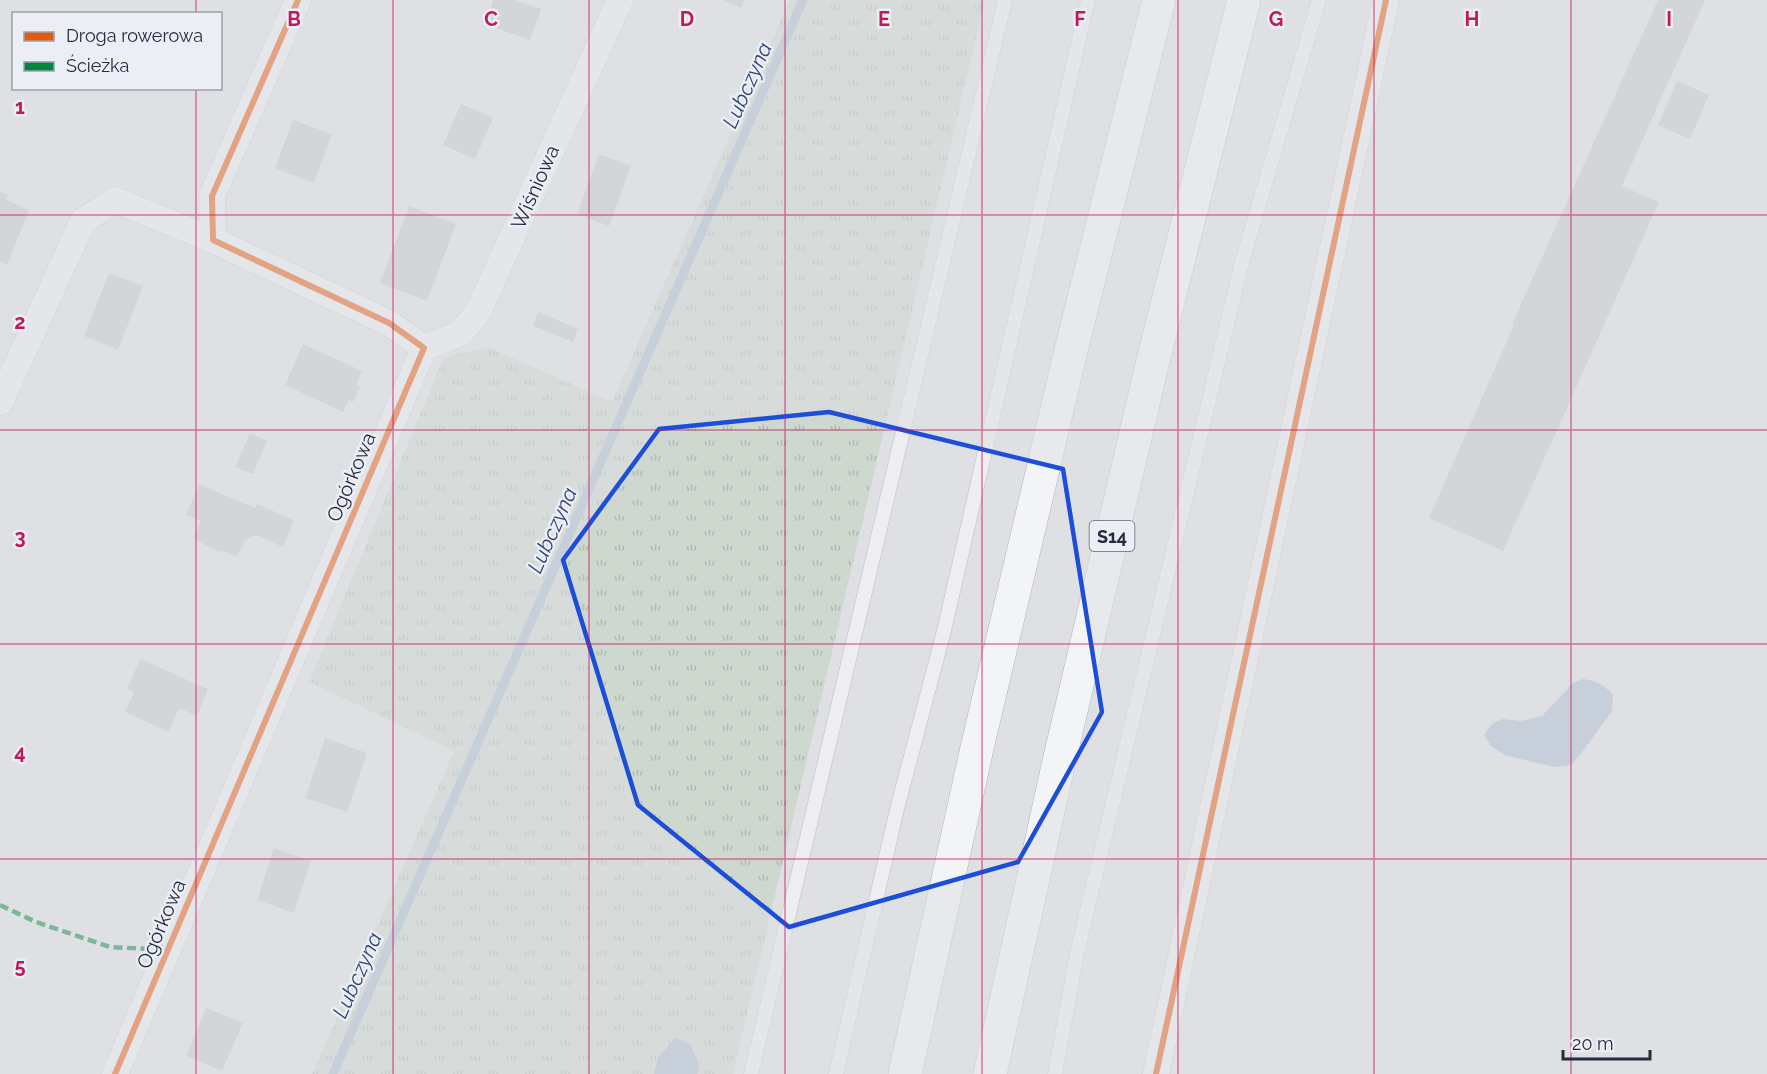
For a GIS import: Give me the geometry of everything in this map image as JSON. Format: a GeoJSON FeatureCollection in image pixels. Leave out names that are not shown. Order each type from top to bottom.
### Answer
{"type":"FeatureCollection","features":[{"type":"Feature","properties":{"kind":"highway"},"geometry":{"type":"LineString","coordinates":[[905,1074],[977,748],[1070,353],[1159,0]]}},
{"type":"Feature","properties":{"kind":"highway","name":"S14"},"geometry":{"type":"LineString","coordinates":[[990,1074],[1058,766],[1146,388],[1244,0]]}},
{"type":"Feature","properties":{"kind":"street"},"geometry":{"type":"LineString","coordinates":[[213,240],[212,196],[298,0]]}},
{"type":"Feature","properties":{"kind":"street","name":"Wiśniowa"},"geometry":{"type":"LineString","coordinates":[[424,348],[461,333],[478,312],[620,0]]}},
{"type":"Feature","properties":{"kind":"street"},"geometry":{"type":"LineString","coordinates":[[1156,1074],[1386,0]]}},
{"type":"Feature","properties":{"kind":"street"},"geometry":{"type":"LineString","coordinates":[[0,402],[83,221],[115,200],[213,240],[389,323],[424,348]]}},
{"type":"Feature","properties":{"kind":"street","name":"Ogórkowa"},"geometry":{"type":"LineString","coordinates":[[115,1074],[424,348]]}},
{"type":"Feature","properties":{"kind":"lane"},"geometry":{"type":"LineString","coordinates":[[751,1074],[1005,0]]}},
{"type":"Feature","properties":{"kind":"lane"},"geometry":{"type":"LineString","coordinates":[[836,1074],[897,808],[944,631],[1088,0]]}},
{"type":"Feature","properties":{"kind":"lane"},"geometry":{"type":"LineString","coordinates":[[1055,1074],[1077,952],[1242,262],[1319,0]]}},
{"type":"Feature","properties":{"kind":"highlighted area"},"geometry":{"type":"Polygon","coordinates":[[[829,412],[1063,469],[1102,712],[1018,862],[789,927],[638,805],[563,560],[659,429],[829,412]]]}},
{"type":"Feature","properties":{"kind":"green space"},"geometry":{"type":"Polygon","coordinates":[[[790,0],[985,0],[733,1074],[312,1074],[454,751],[309,682],[444,357],[488,347],[612,402],[790,0]]]}},
{"type":"Feature","properties":{"kind":"water"},"geometry":{"type":"Polygon","coordinates":[[[1583,679],[1600,684],[1610,691],[1613,695],[1612,711],[1571,765],[1554,767],[1505,755],[1491,746],[1484,735],[1493,723],[1503,719],[1521,721],[1542,716],[1573,683],[1583,679]]]}},
{"type":"Feature","properties":{"kind":"water"},"geometry":{"type":"Polygon","coordinates":[[[676,1038],[690,1044],[699,1065],[697,1074],[654,1074],[658,1057],[676,1038]]]}},
{"type":"Feature","properties":{"kind":"building"},"geometry":{"type":"Polygon","coordinates":[[[493,0],[515,0],[541,9],[530,40],[485,24],[493,0]]]}},
{"type":"Feature","properties":{"kind":"building"},"geometry":{"type":"Polygon","coordinates":[[[722,0],[744,0],[741,8],[722,0]]]}},
{"type":"Feature","properties":{"kind":"building"},"geometry":{"type":"Polygon","coordinates":[[[1658,0],[1705,0],[1622,186],[1659,202],[1503,551],[1429,518],[1514,325],[1512,324],[1658,0]]]}},
{"type":"Feature","properties":{"kind":"building"},"geometry":{"type":"Polygon","coordinates":[[[1677,81],[1709,95],[1690,139],[1658,125],[1677,81]]]}},
{"type":"Feature","properties":{"kind":"building"},"geometry":{"type":"Polygon","coordinates":[[[461,104],[493,118],[475,159],[443,145],[461,104]]]}},
{"type":"Feature","properties":{"kind":"building"},"geometry":{"type":"Polygon","coordinates":[[[293,120],[332,134],[314,183],[275,168],[293,120]]]}},
{"type":"Feature","properties":{"kind":"building"},"geometry":{"type":"Polygon","coordinates":[[[599,154],[631,166],[609,226],[577,214],[599,154]]]}},
{"type":"Feature","properties":{"kind":"building"},"geometry":{"type":"Polygon","coordinates":[[[0,192],[8,195],[6,200],[29,210],[7,265],[0,262],[0,192]]]}},
{"type":"Feature","properties":{"kind":"building"},"geometry":{"type":"Polygon","coordinates":[[[409,206],[456,224],[427,301],[380,283],[409,206]]]}},
{"type":"Feature","properties":{"kind":"building"},"geometry":{"type":"Polygon","coordinates":[[[109,273],[143,286],[118,350],[84,336],[109,273]]]}},
{"type":"Feature","properties":{"kind":"building"},"geometry":{"type":"Polygon","coordinates":[[[538,312],[578,329],[573,342],[533,326],[538,312]]]}},
{"type":"Feature","properties":{"kind":"building"},"geometry":{"type":"Polygon","coordinates":[[[303,344],[362,371],[356,385],[360,387],[353,402],[349,400],[343,412],[285,385],[303,344]]]}},
{"type":"Feature","properties":{"kind":"building"},"geometry":{"type":"Polygon","coordinates":[[[250,433],[267,441],[253,474],[235,467],[250,433]]]}},
{"type":"Feature","properties":{"kind":"building"},"geometry":{"type":"Polygon","coordinates":[[[199,484],[255,508],[257,504],[294,520],[283,547],[256,535],[245,540],[237,557],[221,550],[218,552],[193,538],[201,521],[186,515],[199,484]]]}},
{"type":"Feature","properties":{"kind":"building"},"geometry":{"type":"Polygon","coordinates":[[[140,659],[208,689],[197,716],[179,708],[169,732],[125,712],[134,692],[127,689],[140,659]]]}},
{"type":"Feature","properties":{"kind":"building"},"geometry":{"type":"Polygon","coordinates":[[[325,738],[367,753],[347,812],[305,798],[325,738]]]}},
{"type":"Feature","properties":{"kind":"building"},"geometry":{"type":"Polygon","coordinates":[[[274,848],[311,861],[294,913],[257,900],[274,848]]]}},
{"type":"Feature","properties":{"kind":"building"},"geometry":{"type":"Polygon","coordinates":[[[206,1008],[243,1023],[222,1071],[186,1056],[206,1008]]]}},
{"type":"Feature","properties":{"kind":"waterway","name":"Lubczyna"},"geometry":{"type":"LineString","coordinates":[[333,1074],[803,0]]}},
{"type":"Feature","properties":{"kind":"marked path"},"geometry":{"type":"LineString","coordinates":[[0,905],[36,922],[110,947],[149,949],[170,945]]}},
{"type":"Feature","properties":{"kind":"cycle path"},"geometry":{"type":"LineString","coordinates":[[115,1074],[424,348],[389,323],[213,240],[212,196],[298,0]]}},
{"type":"Feature","properties":{"kind":"cycle path"},"geometry":{"type":"LineString","coordinates":[[1156,1074],[1386,0]]}}]}
